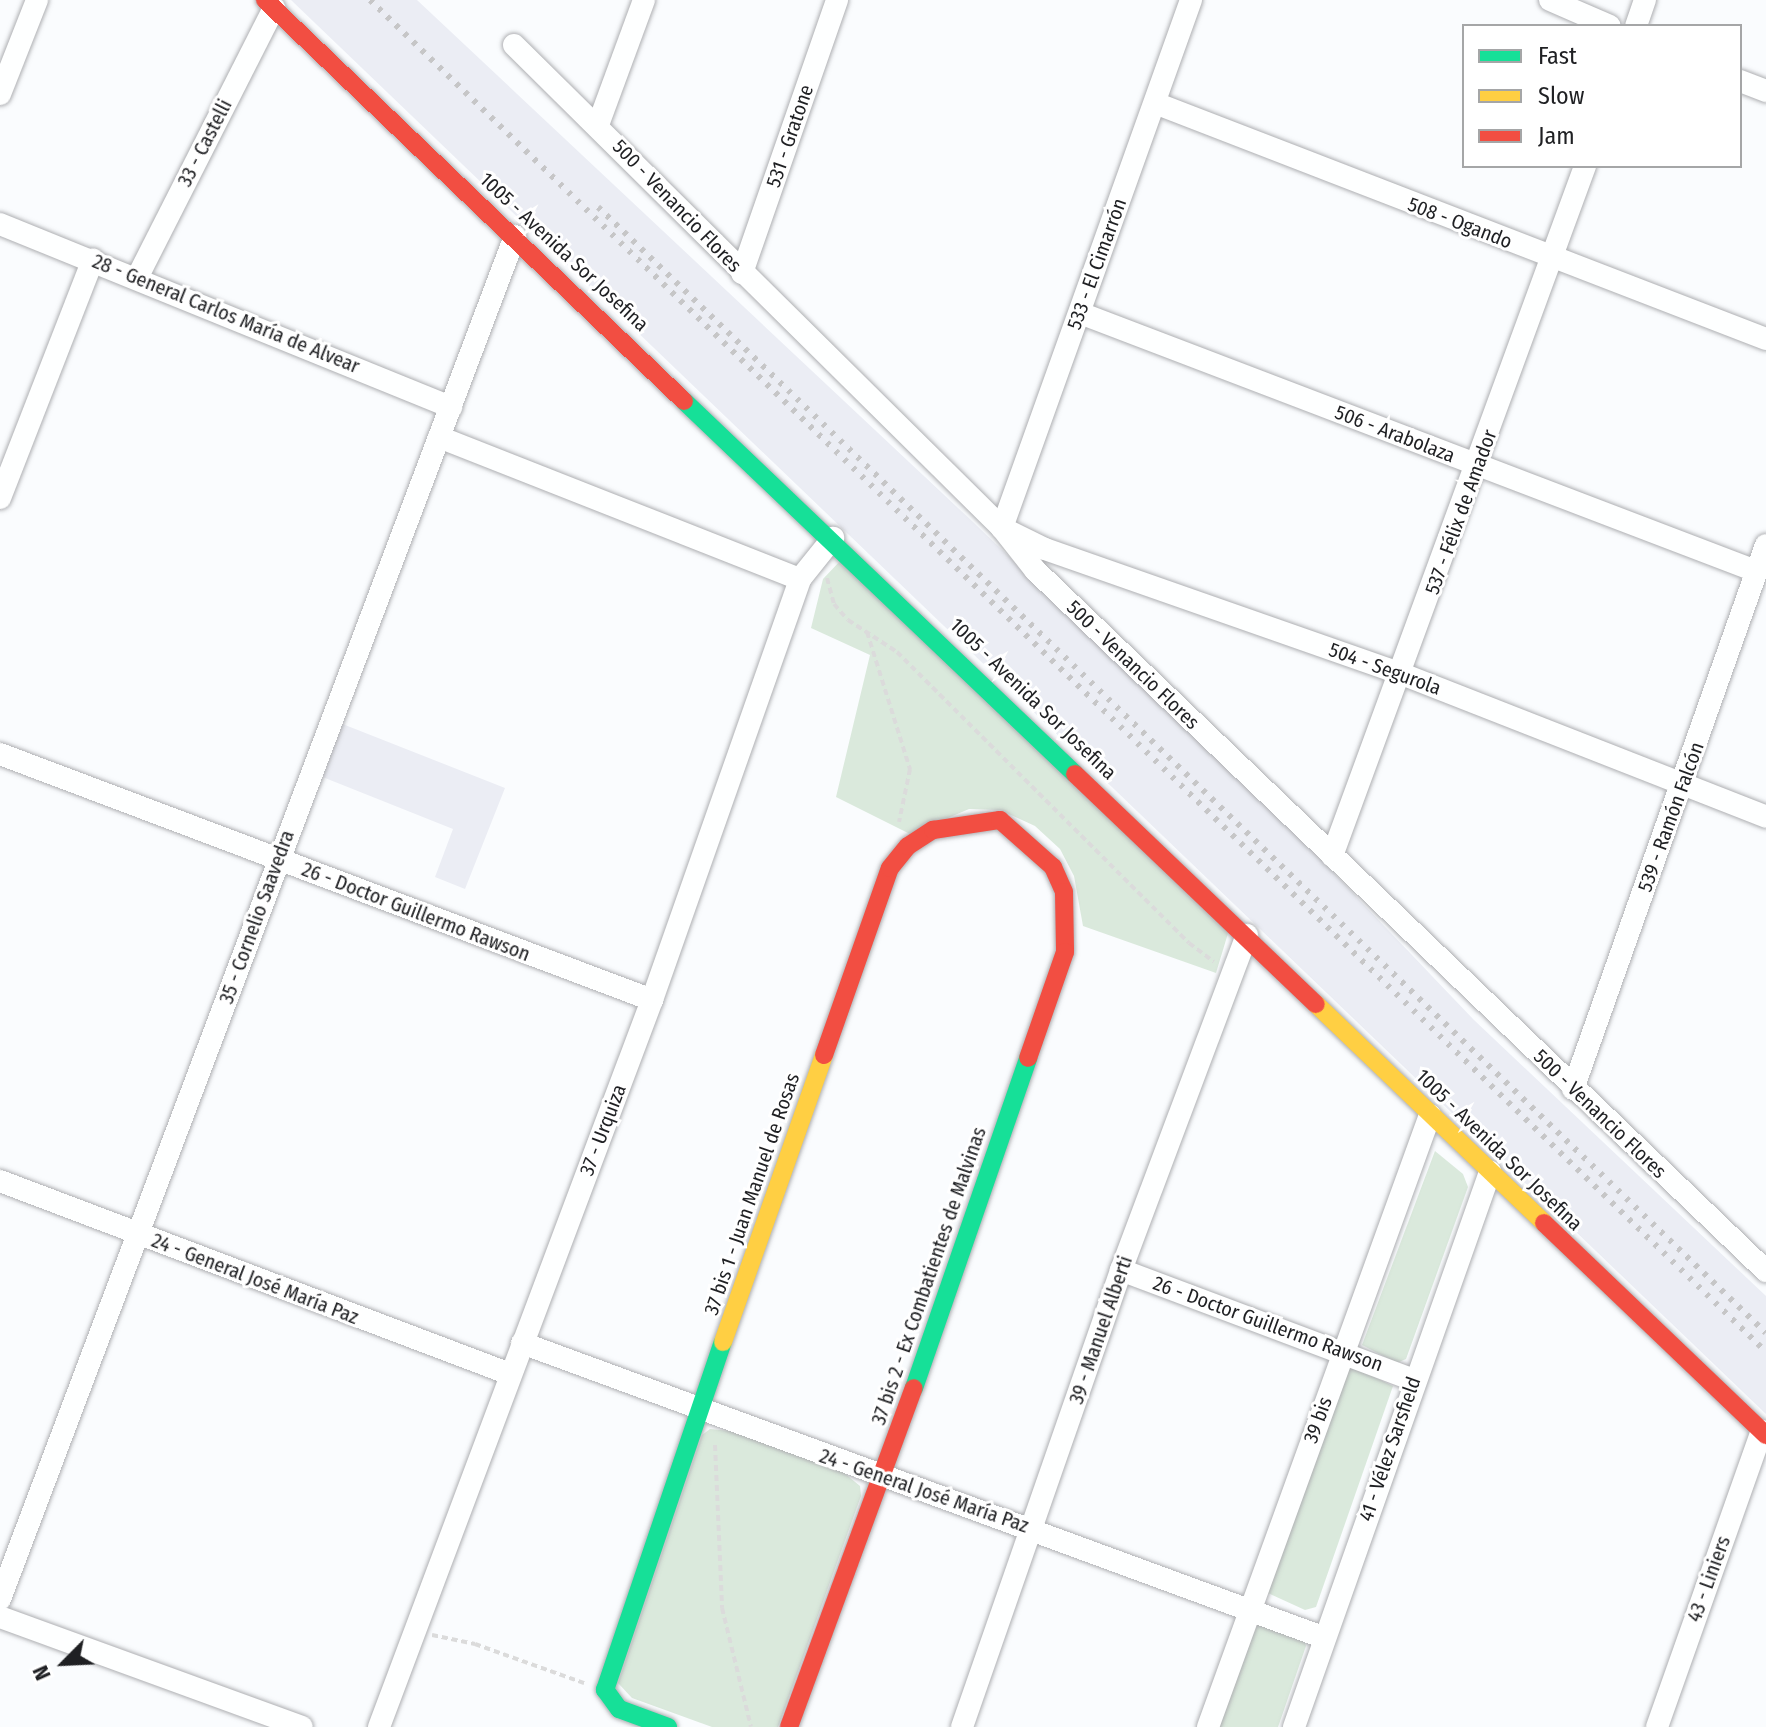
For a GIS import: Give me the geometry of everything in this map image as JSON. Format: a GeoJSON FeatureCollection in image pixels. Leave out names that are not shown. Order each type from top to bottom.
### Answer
{"type":"FeatureCollection","features":[{"type":"Feature","properties":{"kind":"street"},"geometry":{"type":"LineString","coordinates":[[0,94],[37,0]]}},
{"type":"Feature","properties":{"kind":"street"},"geometry":{"type":"LineString","coordinates":[[598,125],[644,0]]}},
{"type":"Feature","properties":{"kind":"street","name":"531 - Gratone"},"geometry":{"type":"LineString","coordinates":[[742,273],[837,0]]}},
{"type":"Feature","properties":{"kind":"street","name":"533 - El Cimarrón"},"geometry":{"type":"LineString","coordinates":[[1002,528],[1191,0]]}},
{"type":"Feature","properties":{"kind":"street"},"geometry":{"type":"LineString","coordinates":[[1550,0],[1605,24]]}},
{"type":"Feature","properties":{"kind":"street"},"geometry":{"type":"LineString","coordinates":[[1637,24],[1645,0]]}},
{"type":"Feature","properties":{"kind":"street","name":"1005 - Avenida Sor Josefina"},"geometry":{"type":"LineString","coordinates":[[270,4],[515,236],[827,545],[1247,935],[1430,1115],[1764,1433]]}},
{"type":"Feature","properties":{"kind":"street","name":"33 - Castelli"},"geometry":{"type":"LineString","coordinates":[[137,278],[270,4]]}},
{"type":"Feature","properties":{"kind":"street","name":"500 - Venancio Flores"},"geometry":{"type":"LineString","coordinates":[[514,45],[1002,528],[1035,570],[1766,1271]]}},
{"type":"Feature","properties":{"kind":"street"},"geometry":{"type":"LineString","coordinates":[[1742,82],[1766,91]]}},
{"type":"Feature","properties":{"kind":"street","name":"508 - Ogando"},"geometry":{"type":"LineString","coordinates":[[1155,103],[1550,259],[1766,339]]}},
{"type":"Feature","properties":{"kind":"street","name":"537 - Félix de Amador"},"geometry":{"type":"LineString","coordinates":[[1332,856],[1402,674],[1584,168]]}},
{"type":"Feature","properties":{"kind":"street","name":"28 - General Carlos María de Alvear"},"geometry":{"type":"LineString","coordinates":[[0,224],[451,407]]}},
{"type":"Feature","properties":{"kind":"street","name":"35 - Cornelio Saavedra"},"geometry":{"type":"LineString","coordinates":[[0,1599],[515,236]]}},
{"type":"Feature","properties":{"kind":"street"},"geometry":{"type":"LineString","coordinates":[[0,498],[93,260]]}},
{"type":"Feature","properties":{"kind":"street","name":"506 - Arabolaza"},"geometry":{"type":"LineString","coordinates":[[1080,313],[1756,571]]}},
{"type":"Feature","properties":{"kind":"street"},"geometry":{"type":"LineString","coordinates":[[439,437],[800,579]]}},
{"type":"Feature","properties":{"kind":"street","name":"504 - Segurola"},"geometry":{"type":"LineString","coordinates":[[1002,528],[1045,549],[1402,674],[1766,817]]}},
{"type":"Feature","properties":{"kind":"street","name":"37 - Urquiza"},"geometry":{"type":"LineString","coordinates":[[379,1727],[652,1000],[800,579],[827,545]]}},
{"type":"Feature","properties":{"kind":"street","name":"539 - Ramón Falcón"},"geometry":{"type":"LineString","coordinates":[[1573,1089],[1766,545]]}},
{"type":"Feature","properties":{"kind":"street","name":"26 - Doctor Guillermo Rawson"},"geometry":{"type":"LineString","coordinates":[[0,754],[652,1000]]}},
{"type":"Feature","properties":{"kind":"street","name":"37 bis 1 - Juan Manuel de Rosas"},"geometry":{"type":"LineString","coordinates":[[605,1690],[706,1414],[890,868],[908,846],[933,830],[976,819],[1000,820],[1030,842]]}},
{"type":"Feature","properties":{"kind":"street","name":"37 bis 2 - Ex Combatientes de Malvinas"},"geometry":{"type":"LineString","coordinates":[[789,1727],[883,1478],[1065,952],[1064,892],[1053,867],[1030,842]]}},
{"type":"Feature","properties":{"kind":"street","name":"39 - Manuel Alberti"},"geometry":{"type":"LineString","coordinates":[[962,1727],[1121,1270],[1229,973],[1247,935]]}},
{"type":"Feature","properties":{"kind":"street","name":"39 bis"},"geometry":{"type":"LineString","coordinates":[[1208,1727],[1430,1115]]}},
{"type":"Feature","properties":{"kind":"street","name":"41 - Vélez Sarsfield"},"geometry":{"type":"LineString","coordinates":[[1294,1727],[1413,1380],[1490,1172]]}},
{"type":"Feature","properties":{"kind":"street","name":"24 - General José María Paz"},"geometry":{"type":"LineString","coordinates":[[0,1181],[510,1374]]}},
{"type":"Feature","properties":{"kind":"street","name":"26 - Doctor Guillermo Rawson"},"geometry":{"type":"LineString","coordinates":[[1121,1270],[1343,1350],[1413,1380]]}},
{"type":"Feature","properties":{"kind":"street","name":"24 - General José María Paz"},"geometry":{"type":"LineString","coordinates":[[522,1343],[706,1414],[1251,1608],[1325,1638]]}},
{"type":"Feature","properties":{"kind":"street","name":"43 - Liniers"},"geometry":{"type":"LineString","coordinates":[[1657,1727],[1764,1433]]}},
{"type":"Feature","properties":{"kind":"street"},"geometry":{"type":"LineString","coordinates":[[0,1617],[302,1727]]}},
{"type":"Feature","properties":{"kind":"street"},"geometry":{"type":"LineString","coordinates":[[605,1690],[619,1709],[668,1727]]}},
{"type":"Feature","properties":{"kind":"path"},"geometry":{"type":"LineString","coordinates":[[827,545],[834,604],[897,652],[1189,943],[1229,973]]}},
{"type":"Feature","properties":{"kind":"path"},"geometry":{"type":"LineString","coordinates":[[867,632],[910,769],[899,826]]}},
{"type":"Feature","properties":{"kind":"path"},"geometry":{"type":"LineString","coordinates":[[706,1414],[722,1608],[751,1727]]}},
{"type":"Feature","properties":{"kind":"path"},"geometry":{"type":"LineString","coordinates":[[414,1637],[429,1634],[475,1644],[605,1690]]}},
{"type":"Feature","properties":{"kind":"shaded area"},"geometry":{"type":"Polygon","coordinates":[[[291,0],[417,0],[973,522],[1286,823],[1474,1020],[1766,1296],[1766,1414],[291,0]]]}},
{"type":"Feature","properties":{"kind":"shaded area"},"geometry":{"type":"Polygon","coordinates":[[[340,723],[505,788],[465,889],[435,877],[453,829],[320,776],[340,723]]]}},
{"type":"Feature","properties":{"kind":"green space"},"geometry":{"type":"Polygon","coordinates":[[[841,560],[1229,930],[1216,973],[1083,926],[1074,876],[1060,849],[1035,826],[1000,810],[969,809],[910,834],[836,797],[870,655],[811,628],[823,579],[841,560]]]}},
{"type":"Feature","properties":{"kind":"green space"},"geometry":{"type":"Polygon","coordinates":[[[1435,1151],[1463,1174],[1468,1187],[1406,1359],[1397,1363],[1362,1345],[1435,1151]]]}},
{"type":"Feature","properties":{"kind":"green space"},"geometry":{"type":"Polygon","coordinates":[[[1345,1363],[1393,1386],[1316,1607],[1305,1610],[1268,1593],[1345,1363]]]}},
{"type":"Feature","properties":{"kind":"green space"},"geometry":{"type":"Polygon","coordinates":[[[710,1429],[730,1431],[843,1472],[860,1486],[861,1496],[778,1727],[712,1727],[632,1698],[618,1683],[702,1435],[710,1429]]]}},
{"type":"Feature","properties":{"kind":"green space"},"geometry":{"type":"Polygon","coordinates":[[[1258,1623],[1303,1638],[1306,1646],[1278,1727],[1217,1727],[1258,1623]]]}},
{"type":"Feature","properties":{"kind":"railway"},"geometry":{"type":"LineString","coordinates":[[370,0],[1766,1352]]}},
{"type":"Feature","properties":{"kind":"railway"},"geometry":{"type":"LineString","coordinates":[[598,207],[1766,1333]]}},
{"type":"Feature","properties":{"kind":"traffic: fast"},"geometry":{"type":"LineString","coordinates":[[684,401],[1075,774]]}},
{"type":"Feature","properties":{"kind":"traffic: fast"},"geometry":{"type":"LineString","coordinates":[[914,1388],[1028,1058]]}},
{"type":"Feature","properties":{"kind":"traffic: fast"},"geometry":{"type":"LineString","coordinates":[[668,1727],[619,1709],[605,1690],[723,1342]]}},
{"type":"Feature","properties":{"kind":"traffic: slow"},"geometry":{"type":"LineString","coordinates":[[1316,1004],[1544,1223]]}},
{"type":"Feature","properties":{"kind":"traffic: slow"},"geometry":{"type":"LineString","coordinates":[[723,1342],[824,1055]]}},
{"type":"Feature","properties":{"kind":"traffic: jam"},"geometry":{"type":"LineString","coordinates":[[265,0],[684,401]]}},
{"type":"Feature","properties":{"kind":"traffic: jam"},"geometry":{"type":"LineString","coordinates":[[1075,774],[1316,1004]]}},
{"type":"Feature","properties":{"kind":"traffic: jam"},"geometry":{"type":"LineString","coordinates":[[824,1055],[890,868],[908,846],[933,830],[1000,820],[1053,867],[1064,892],[1065,952],[1028,1058]]}},
{"type":"Feature","properties":{"kind":"traffic: jam"},"geometry":{"type":"LineString","coordinates":[[1544,1223],[1766,1435]]}},
{"type":"Feature","properties":{"kind":"traffic: jam"},"geometry":{"type":"LineString","coordinates":[[789,1727],[914,1388]]}}]}
